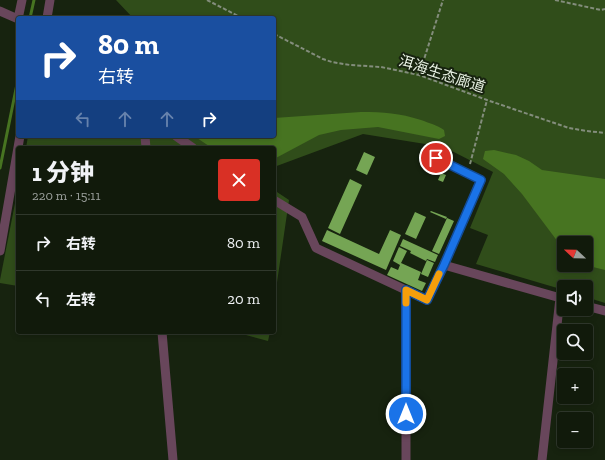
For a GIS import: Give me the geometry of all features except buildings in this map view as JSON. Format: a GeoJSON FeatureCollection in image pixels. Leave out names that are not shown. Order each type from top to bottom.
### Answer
{"type":"FeatureCollection","features":[{"type":"Feature","properties":{"kind":"street"},"geometry":{"type":"LineString","coordinates":[[19,16],[22,0]]}},
{"type":"Feature","properties":{"kind":"street"},"geometry":{"type":"LineString","coordinates":[[47,16],[50,0]]}},
{"type":"Feature","properties":{"kind":"street"},"geometry":{"type":"LineString","coordinates":[[0,12],[16,18]]}},
{"type":"Feature","properties":{"kind":"street"},"geometry":{"type":"LineString","coordinates":[[178,138],[189,146]]}},
{"type":"Feature","properties":{"kind":"street"},"geometry":{"type":"LineString","coordinates":[[276,201],[302,217],[316,248],[427,300],[481,180],[436,158]]}},
{"type":"Feature","properties":{"kind":"street"},"geometry":{"type":"LineString","coordinates":[[0,250],[16,159]]}},
{"type":"Feature","properties":{"kind":"street"},"geometry":{"type":"LineString","coordinates":[[444,265],[557,297]]}},
{"type":"Feature","properties":{"kind":"street"},"geometry":{"type":"LineString","coordinates":[[406,290],[406,460]]}},
{"type":"Feature","properties":{"kind":"street"},"geometry":{"type":"LineString","coordinates":[[593,308],[605,311]]}},
{"type":"Feature","properties":{"kind":"street"},"geometry":{"type":"LineString","coordinates":[[542,460],[560,316]]}},
{"type":"Feature","properties":{"kind":"street"},"geometry":{"type":"LineString","coordinates":[[162,334],[173,460]]}},
{"type":"Feature","properties":{"kind":"path"},"geometry":{"type":"LineString","coordinates":[[207,0],[238,16]]}},
{"type":"Feature","properties":{"kind":"path"},"geometry":{"type":"LineString","coordinates":[[419,75],[443,0]]}},
{"type":"Feature","properties":{"kind":"path"},"geometry":{"type":"LineString","coordinates":[[555,0],[601,10],[605,9]]}},
{"type":"Feature","properties":{"kind":"path","name":"洱海生态廊道"},"geometry":{"type":"LineString","coordinates":[[276,35],[323,59],[332,62],[381,67],[419,75],[569,128],[605,132]]}},
{"type":"Feature","properties":{"kind":"path"},"geometry":{"type":"LineString","coordinates":[[468,173],[487,100]]}},
{"type":"Feature","properties":{"kind":"shaded area"},"geometry":{"type":"Polygon","coordinates":[[[116,0],[605,0],[605,303],[593,299],[593,280],[557,280],[557,288],[476,264],[488,235],[470,228],[493,172],[444,147],[363,134],[276,166],[276,146],[26,146],[28,138],[276,138],[276,16],[131,16],[116,0]]]}},
{"type":"Feature","properties":{"kind":"shaded area"},"geometry":{"type":"Polygon","coordinates":[[[361,112],[391,113],[433,124],[444,130],[445,136],[439,139],[378,127],[341,130],[319,135],[276,158],[276,146],[209,146],[197,138],[276,138],[276,118],[361,112]]]}},
{"type":"Feature","properties":{"kind":"shaded area"},"geometry":{"type":"Polygon","coordinates":[[[494,150],[516,155],[529,161],[542,170],[605,179],[605,270],[593,267],[593,236],[557,236],[557,241],[522,194],[504,174],[483,159],[485,151],[494,150]]]}},
{"type":"Feature","properties":{"kind":"shaded area"},"geometry":{"type":"Polygon","coordinates":[[[276,191],[289,200],[276,289],[276,191]]]}},
{"type":"Feature","properties":{"kind":"shaded area"},"geometry":{"type":"Polygon","coordinates":[[[16,198],[16,286],[0,283],[16,198]]]}},
{"type":"Feature","properties":{"kind":"shaded area"},"geometry":{"type":"Polygon","coordinates":[[[242,334],[270,334],[268,341],[242,334]]]}},
{"type":"Feature","properties":{"kind":"waterway"},"geometry":{"type":"LineString","coordinates":[[30,16],[34,0]]}},
{"type":"Feature","properties":{"kind":"waterway"},"geometry":{"type":"LineString","coordinates":[[0,168],[16,89]]}},
{"type":"Feature","properties":{"kind":"slow traffic"},"geometry":{"type":"LineString","coordinates":[[406,303],[406,290],[427,300],[439,274]]}},
{"type":"Feature","properties":{"kind":"route"},"geometry":{"type":"LineString","coordinates":[[406,414],[406,290],[427,300],[481,180],[436,158]]}}]}
